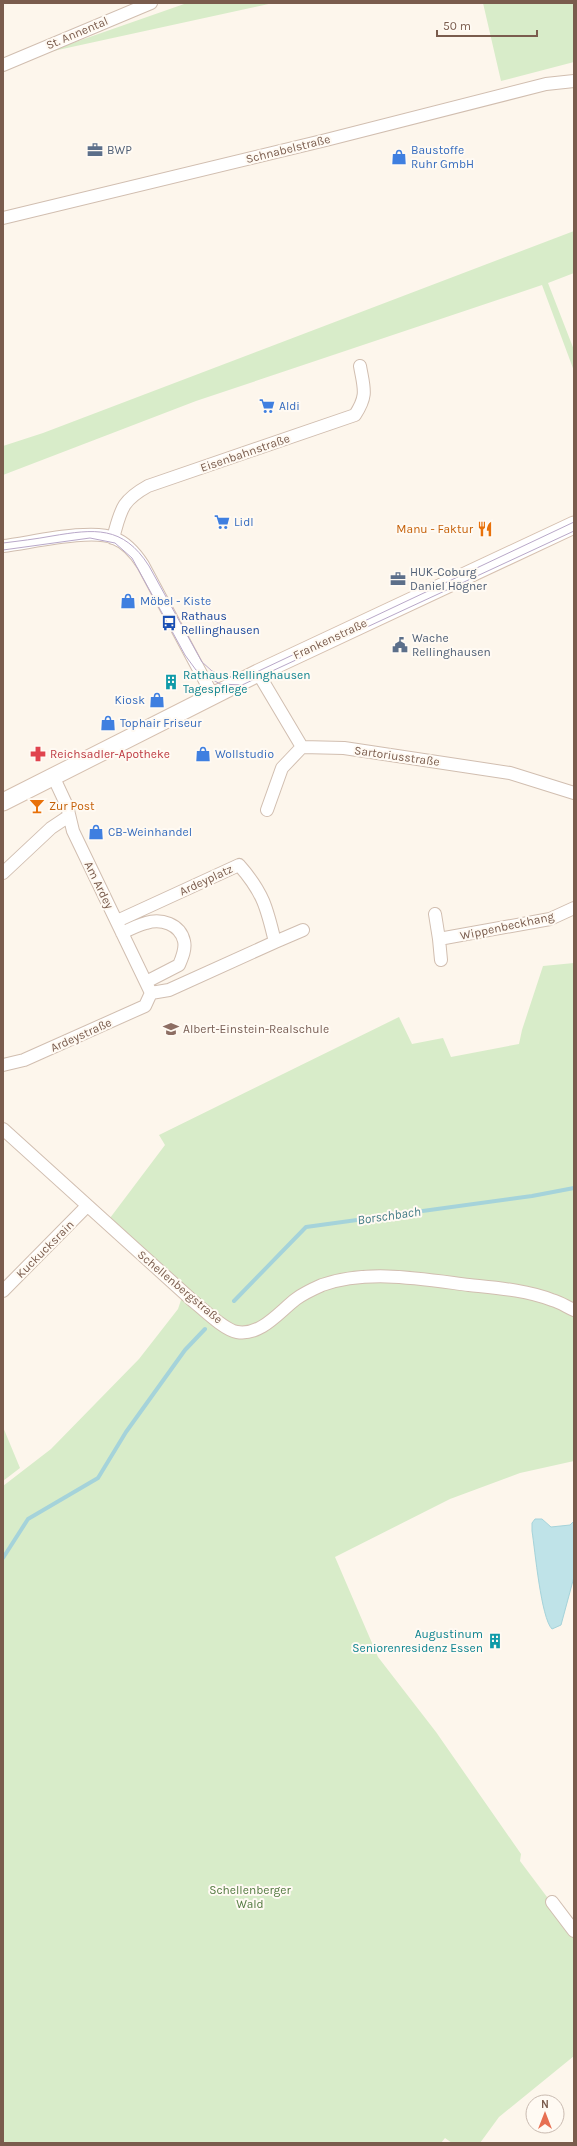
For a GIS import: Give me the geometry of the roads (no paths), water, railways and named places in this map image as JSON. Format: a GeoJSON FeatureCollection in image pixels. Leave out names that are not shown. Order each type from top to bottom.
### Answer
{"type":"FeatureCollection","features":[{"type":"Feature","properties":{"kind":"main road","name":"Frankenstraße"},"geometry":{"type":"LineString","coordinates":[[3,802],[258,673],[574,525]]}},
{"type":"Feature","properties":{"kind":"street","name":"St. Annental"},"geometry":{"type":"LineString","coordinates":[[3,65],[151,3]]}},
{"type":"Feature","properties":{"kind":"street","name":"Schnabelstraße"},"geometry":{"type":"LineString","coordinates":[[3,218],[318,142],[546,84],[574,81]]}},
{"type":"Feature","properties":{"kind":"street","name":"Eisenbahnstraße"},"geometry":{"type":"LineString","coordinates":[[113,538],[118,517],[124,506],[130,498],[148,486],[355,415],[363,402],[365,390],[360,366]]}},
{"type":"Feature","properties":{"kind":"street"},"geometry":{"type":"LineString","coordinates":[[3,546],[89,534],[113,538],[129,548],[143,565],[213,696]]}},
{"type":"Feature","properties":{"kind":"street"},"geometry":{"type":"LineString","coordinates":[[258,673],[302,747],[282,768],[267,810]]}},
{"type":"Feature","properties":{"kind":"street","name":"Sartoriusstraße"},"geometry":{"type":"LineString","coordinates":[[302,747],[344,748],[503,772],[552,784],[574,792]]}},
{"type":"Feature","properties":{"kind":"street","name":"Am Ardey"},"geometry":{"type":"LineString","coordinates":[[53,776],[67,806],[73,831],[149,988]]}},
{"type":"Feature","properties":{"kind":"street"},"geometry":{"type":"LineString","coordinates":[[3,874],[51,828],[69,816]]}},
{"type":"Feature","properties":{"kind":"street","name":"Ardeyplatz"},"geometry":{"type":"LineString","coordinates":[[117,921],[239,865],[251,878],[266,904],[275,942]]}},
{"type":"Feature","properties":{"kind":"street","name":"Wippenbeckhang"},"geometry":{"type":"LineString","coordinates":[[439,939],[550,918],[574,908]]}},
{"type":"Feature","properties":{"kind":"street"},"geometry":{"type":"LineString","coordinates":[[435,914],[441,960]]}},
{"type":"Feature","properties":{"kind":"street"},"geometry":{"type":"LineString","coordinates":[[122,933],[147,922],[164,921],[177,928],[184,940],[184,951],[179,965],[149,988]]}},
{"type":"Feature","properties":{"kind":"street"},"geometry":{"type":"LineString","coordinates":[[149,988],[169,990],[303,930]]}},
{"type":"Feature","properties":{"kind":"street","name":"Ardeystraße"},"geometry":{"type":"LineString","coordinates":[[3,1065],[31,1057],[145,1006],[149,988]]}},
{"type":"Feature","properties":{"kind":"street","name":"Schellenbergstraße"},"geometry":{"type":"LineString","coordinates":[[3,1129],[193,1301],[219,1322],[236,1332],[252,1331],[268,1323],[301,1296],[323,1285],[348,1279],[374,1277],[430,1280],[530,1293],[553,1300],[574,1310]]}},
{"type":"Feature","properties":{"kind":"street","name":"Kuckucksrain"},"geometry":{"type":"LineString","coordinates":[[3,1291],[88,1206]]}},
{"type":"Feature","properties":{"kind":"street"},"geometry":{"type":"LineString","coordinates":[[552,1902],[574,1932]]}},
{"type":"Feature","properties":{"kind":"water"},"geometry":{"type":"Polygon","coordinates":[[[535,1519],[542,1519],[551,1527],[570,1525],[574,1521],[574,1577],[561,1625],[552,1629],[545,1612],[539,1583],[532,1531],[532,1523],[535,1519]]]}},
{"type":"Feature","properties":{"kind":"waterway","name":"Borschbach"},"geometry":{"type":"LineString","coordinates":[[234,1301],[306,1227],[532,1196],[574,1188]]}},
{"type":"Feature","properties":{"kind":"waterway"},"geometry":{"type":"LineString","coordinates":[[3,1558],[28,1519],[98,1478],[126,1432],[185,1350],[205,1329]]}},
{"type":"Feature","properties":{"kind":"tram line"},"geometry":{"type":"LineString","coordinates":[[3,543],[81,532],[106,533],[129,543],[149,566],[202,662],[212,671],[223,676],[237,678],[246,677],[574,522]]}},
{"type":"Feature","properties":{"kind":"tram line"},"geometry":{"type":"LineString","coordinates":[[3,550],[90,538],[115,543],[132,558],[185,655],[196,670],[220,684],[242,685],[574,531]]}},
{"type":"Feature","properties":{"kind":"place","name":"BWP"},"geometry":{"type":"Point","coordinates":[95,150]}},
{"type":"Feature","properties":{"kind":"place","name":"Baustoffe Ruhr GmbH"},"geometry":{"type":"Point","coordinates":[399,157]}},
{"type":"Feature","properties":{"kind":"place","name":"Aldi"},"geometry":{"type":"Point","coordinates":[267,406]}},
{"type":"Feature","properties":{"kind":"place","name":"Lidl"},"geometry":{"type":"Point","coordinates":[222,522]}},
{"type":"Feature","properties":{"kind":"place","name":"Manu - Faktur"},"geometry":{"type":"Point","coordinates":[485,529]}},
{"type":"Feature","properties":{"kind":"place","name":"HUK-Coburg Daniel Högner"},"geometry":{"type":"Point","coordinates":[398,579]}},
{"type":"Feature","properties":{"kind":"place","name":"Möbel - Kiste"},"geometry":{"type":"Point","coordinates":[128,601]}},
{"type":"Feature","properties":{"kind":"place","name":"Rathaus Rellinghausen"},"geometry":{"type":"Point","coordinates":[169,623]}},
{"type":"Feature","properties":{"kind":"place","name":"Wache Rellinghausen"},"geometry":{"type":"Point","coordinates":[400,645]}},
{"type":"Feature","properties":{"kind":"place","name":"Rathaus Rellinghausen Tagespflege"},"geometry":{"type":"Point","coordinates":[171,682]}},
{"type":"Feature","properties":{"kind":"place","name":"Kiosk"},"geometry":{"type":"Point","coordinates":[157,700]}},
{"type":"Feature","properties":{"kind":"place","name":"Tophair Friseur"},"geometry":{"type":"Point","coordinates":[108,723]}},
{"type":"Feature","properties":{"kind":"place","name":"Reichsadler-Apotheke"},"geometry":{"type":"Point","coordinates":[38,754]}},
{"type":"Feature","properties":{"kind":"place","name":"Wollstudio"},"geometry":{"type":"Point","coordinates":[203,754]}},
{"type":"Feature","properties":{"kind":"place","name":"Zur Post"},"geometry":{"type":"Point","coordinates":[37,806]}},
{"type":"Feature","properties":{"kind":"place","name":"CB-Weinhandel"},"geometry":{"type":"Point","coordinates":[96,832]}},
{"type":"Feature","properties":{"kind":"place","name":"Albert-Einstein-Realschule"},"geometry":{"type":"Point","coordinates":[171,1029]}},
{"type":"Feature","properties":{"kind":"place","name":"Augustinum Seniorenresidenz Essen"},"geometry":{"type":"Point","coordinates":[495,1641]}},
{"type":"Feature","properties":{"kind":"park label","name":"Schellenberger Wald"},"geometry":{"type":"Point","coordinates":[250,1897]}}]}
